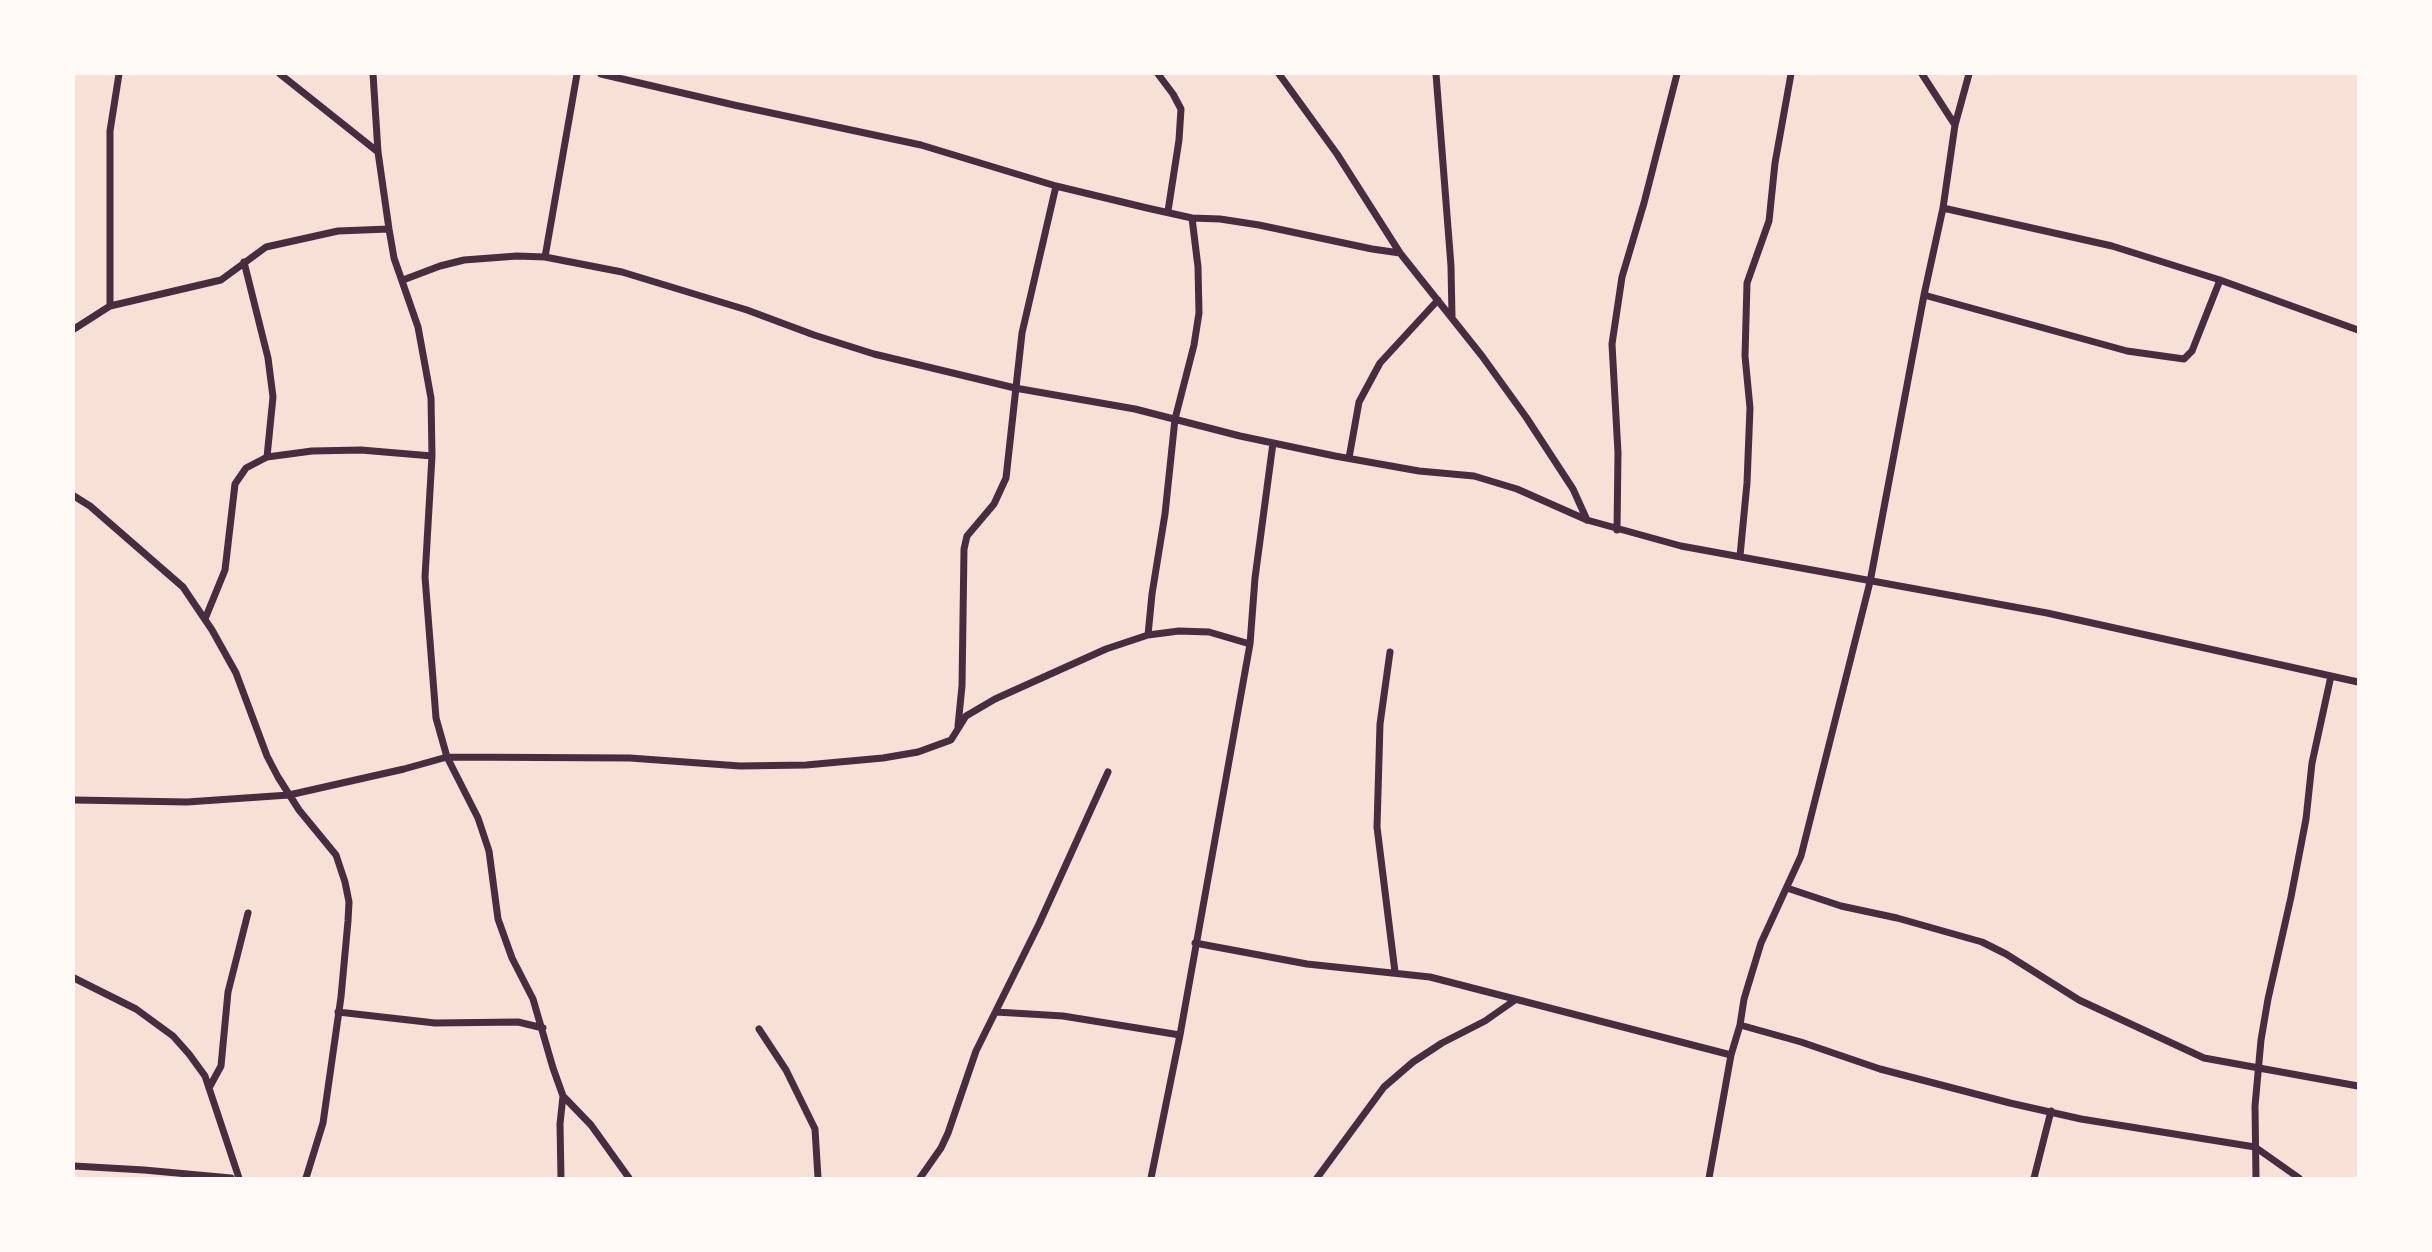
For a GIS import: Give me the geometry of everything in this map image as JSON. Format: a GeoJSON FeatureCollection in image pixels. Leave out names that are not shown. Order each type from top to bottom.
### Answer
{"type":"FeatureCollection","features":[{"type":"Feature","properties":{"kind":"street"},"geometry":{"type":"LineString","coordinates":[[110,306],[110,131],[119,74]]}},
{"type":"Feature","properties":{"kind":"street"},"geometry":{"type":"LineString","coordinates":[[280,74],[378,152]]}},
{"type":"Feature","properties":{"kind":"street"},"geometry":{"type":"LineString","coordinates":[[373,74],[378,152],[388,229],[394,258],[404,280],[418,327],[432,398],[432,456],[426,538],[427,617],[436,718],[447,757],[478,818],[489,851],[498,919],[512,958],[533,999],[563,1096],[591,1125],[629,1178]]}},
{"type":"Feature","properties":{"kind":"street"},"geometry":{"type":"LineString","coordinates":[[545,257],[578,74]]}},
{"type":"Feature","properties":{"kind":"street"},"geometry":{"type":"LineString","coordinates":[[601,74],[921,145],[1056,186],[1192,218],[1259,225],[1400,253]]}},
{"type":"Feature","properties":{"kind":"street"},"geometry":{"type":"LineString","coordinates":[[1158,74],[1181,109],[1168,211]]}},
{"type":"Feature","properties":{"kind":"street"},"geometry":{"type":"LineString","coordinates":[[1279,74],[1337,154],[1400,253],[1526,417],[1573,489],[1587,520]]}},
{"type":"Feature","properties":{"kind":"street"},"geometry":{"type":"LineString","coordinates":[[1436,74],[1451,266],[1452,318]]}},
{"type":"Feature","properties":{"kind":"street"},"geometry":{"type":"LineString","coordinates":[[1617,530],[1618,453],[1612,344],[1622,276],[1678,74]]}},
{"type":"Feature","properties":{"kind":"street"},"geometry":{"type":"LineString","coordinates":[[1740,556],[1750,408],[1745,356],[1746,283],[1769,221],[1791,74]]}},
{"type":"Feature","properties":{"kind":"street"},"geometry":{"type":"LineString","coordinates":[[1922,74],[1955,125]]}},
{"type":"Feature","properties":{"kind":"street"},"geometry":{"type":"LineString","coordinates":[[1709,1178],[1744,999],[1761,943],[1801,856],[1870,582],[1943,208],[1955,125],[1969,74]]}},
{"type":"Feature","properties":{"kind":"street"},"geometry":{"type":"LineString","coordinates":[[958,730],[962,686],[964,549],[967,536],[994,504],[1006,478],[1022,333],[1056,186]]}},
{"type":"Feature","properties":{"kind":"street"},"geometry":{"type":"LineString","coordinates":[[1943,208],[2112,246],[2220,280],[2358,330]]}},
{"type":"Feature","properties":{"kind":"street"},"geometry":{"type":"LineString","coordinates":[[1148,635],[1175,419],[1194,345],[1199,313],[1198,267],[1192,218]]}},
{"type":"Feature","properties":{"kind":"street"},"geometry":{"type":"LineString","coordinates":[[74,329],[110,306],[221,280],[266,247],[338,230],[388,229]]}},
{"type":"Feature","properties":{"kind":"street"},"geometry":{"type":"LineString","coordinates":[[404,280],[464,260],[517,256],[545,257],[622,272],[747,310],[874,354],[1015,388],[1059,394],[1273,443],[1419,471],[1474,476],[1517,489],[1587,520],[1681,546],[2047,613],[2358,682]]}},
{"type":"Feature","properties":{"kind":"street"},"geometry":{"type":"LineString","coordinates":[[244,262],[268,358],[273,397],[267,457]]}},
{"type":"Feature","properties":{"kind":"street"},"geometry":{"type":"LineString","coordinates":[[1924,295],[2127,351],[2183,359],[2192,351],[2220,280]]}},
{"type":"Feature","properties":{"kind":"street"},"geometry":{"type":"LineString","coordinates":[[1349,458],[1359,402],[1380,363],[1438,300]]}},
{"type":"Feature","properties":{"kind":"street"},"geometry":{"type":"LineString","coordinates":[[1151,1178],[1180,1035],[1250,644],[1255,578],[1273,443]]}},
{"type":"Feature","properties":{"kind":"street"},"geometry":{"type":"LineString","coordinates":[[205,619],[225,570],[235,484],[246,468],[267,457],[312,451],[360,450],[432,456]]}},
{"type":"Feature","properties":{"kind":"street"},"geometry":{"type":"LineString","coordinates":[[74,496],[90,506],[183,587],[236,673],[267,756],[289,795],[336,855],[349,902],[347,949],[323,1123],[306,1178]]}},
{"type":"Feature","properties":{"kind":"street"},"geometry":{"type":"LineString","coordinates":[[74,800],[187,802],[289,795],[447,757],[630,758],[740,766],[806,765],[883,758],[918,751],[951,740],[966,716],[995,699],[1095,654],[1148,635],[1179,631],[1209,632],[1250,644]]}},
{"type":"Feature","properties":{"kind":"street"},"geometry":{"type":"LineString","coordinates":[[1390,652],[1380,724],[1377,827],[1395,972]]}},
{"type":"Feature","properties":{"kind":"street"},"geometry":{"type":"LineString","coordinates":[[2256,1178],[2255,1106],[2268,999],[2291,897],[2312,763],[2331,676]]}},
{"type":"Feature","properties":{"kind":"street"},"geometry":{"type":"LineString","coordinates":[[920,1178],[948,1133],[976,1051],[1108,772]]}},
{"type":"Feature","properties":{"kind":"street"},"geometry":{"type":"LineString","coordinates":[[1787,888],[1841,906],[1982,942],[2079,1000],[2204,1058],[2358,1086]]}},
{"type":"Feature","properties":{"kind":"street"},"geometry":{"type":"LineString","coordinates":[[209,1087],[221,1066],[228,992],[248,913]]}},
{"type":"Feature","properties":{"kind":"street"},"geometry":{"type":"LineString","coordinates":[[1195,943],[1307,964],[1430,976],[1731,1055]]}},
{"type":"Feature","properties":{"kind":"street"},"geometry":{"type":"LineString","coordinates":[[74,978],[136,1009],[173,1036],[189,1054],[205,1076],[239,1178]]}},
{"type":"Feature","properties":{"kind":"street"},"geometry":{"type":"LineString","coordinates":[[1317,1178],[1384,1087],[1413,1062],[1485,1021],[1515,1000]]}},
{"type":"Feature","properties":{"kind":"street"},"geometry":{"type":"LineString","coordinates":[[338,1012],[435,1023],[518,1022],[543,1028]]}},
{"type":"Feature","properties":{"kind":"street"},"geometry":{"type":"LineString","coordinates":[[996,1012],[1063,1016],[1180,1035]]}},
{"type":"Feature","properties":{"kind":"street"},"geometry":{"type":"LineString","coordinates":[[1740,1025],[1880,1069],[2081,1119],[2255,1147],[2299,1178]]}},
{"type":"Feature","properties":{"kind":"street"},"geometry":{"type":"LineString","coordinates":[[759,1029],[786,1070],[815,1129],[818,1178]]}},
{"type":"Feature","properties":{"kind":"street"},"geometry":{"type":"LineString","coordinates":[[561,1178],[560,1124],[563,1096]]}},
{"type":"Feature","properties":{"kind":"street"},"geometry":{"type":"LineString","coordinates":[[2034,1178],[2052,1111]]}},
{"type":"Feature","properties":{"kind":"street"},"geometry":{"type":"LineString","coordinates":[[74,1166],[232,1178]]}}]}
